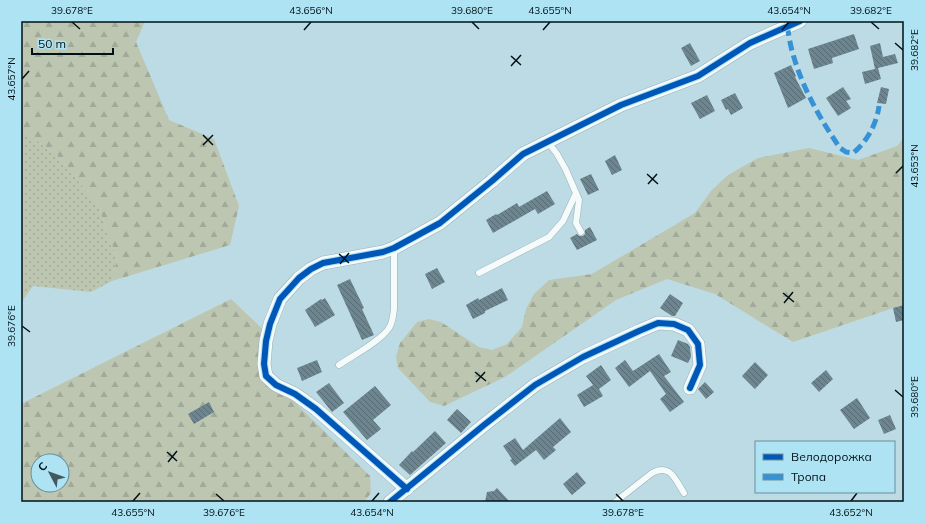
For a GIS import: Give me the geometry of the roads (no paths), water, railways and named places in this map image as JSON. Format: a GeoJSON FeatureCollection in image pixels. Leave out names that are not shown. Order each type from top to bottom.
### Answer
{"type":"FeatureCollection","features":[{"type":"Feature","properties":{"kind":"street"},"geometry":{"type":"LineString","coordinates":[[407,489],[316,409],[295,394],[276,385],[266,376],[264,364],[266,342],[280,299],[299,278],[311,269],[323,264],[383,252],[394,248],[440,223],[523,154],[621,105],[698,76],[750,43],[800,21]]}},
{"type":"Feature","properties":{"kind":"street"},"geometry":{"type":"LineString","coordinates":[[390,502],[484,424],[535,385],[583,357],[639,331],[658,324],[674,324],[688,330],[698,344],[700,365],[690,388]]}},
{"type":"Feature","properties":{"kind":"lane"},"geometry":{"type":"LineString","coordinates":[[548,142],[566,170],[579,200],[576,223],[581,232]]}},
{"type":"Feature","properties":{"kind":"lane"},"geometry":{"type":"LineString","coordinates":[[479,273],[549,237],[563,221],[576,193]]}},
{"type":"Feature","properties":{"kind":"lane"},"geometry":{"type":"LineString","coordinates":[[339,365],[383,335],[393,319],[394,248]]}},
{"type":"Feature","properties":{"kind":"lane"},"geometry":{"type":"LineString","coordinates":[[616,502],[652,473],[658,470],[665,470],[671,474],[684,493]]}}]}
